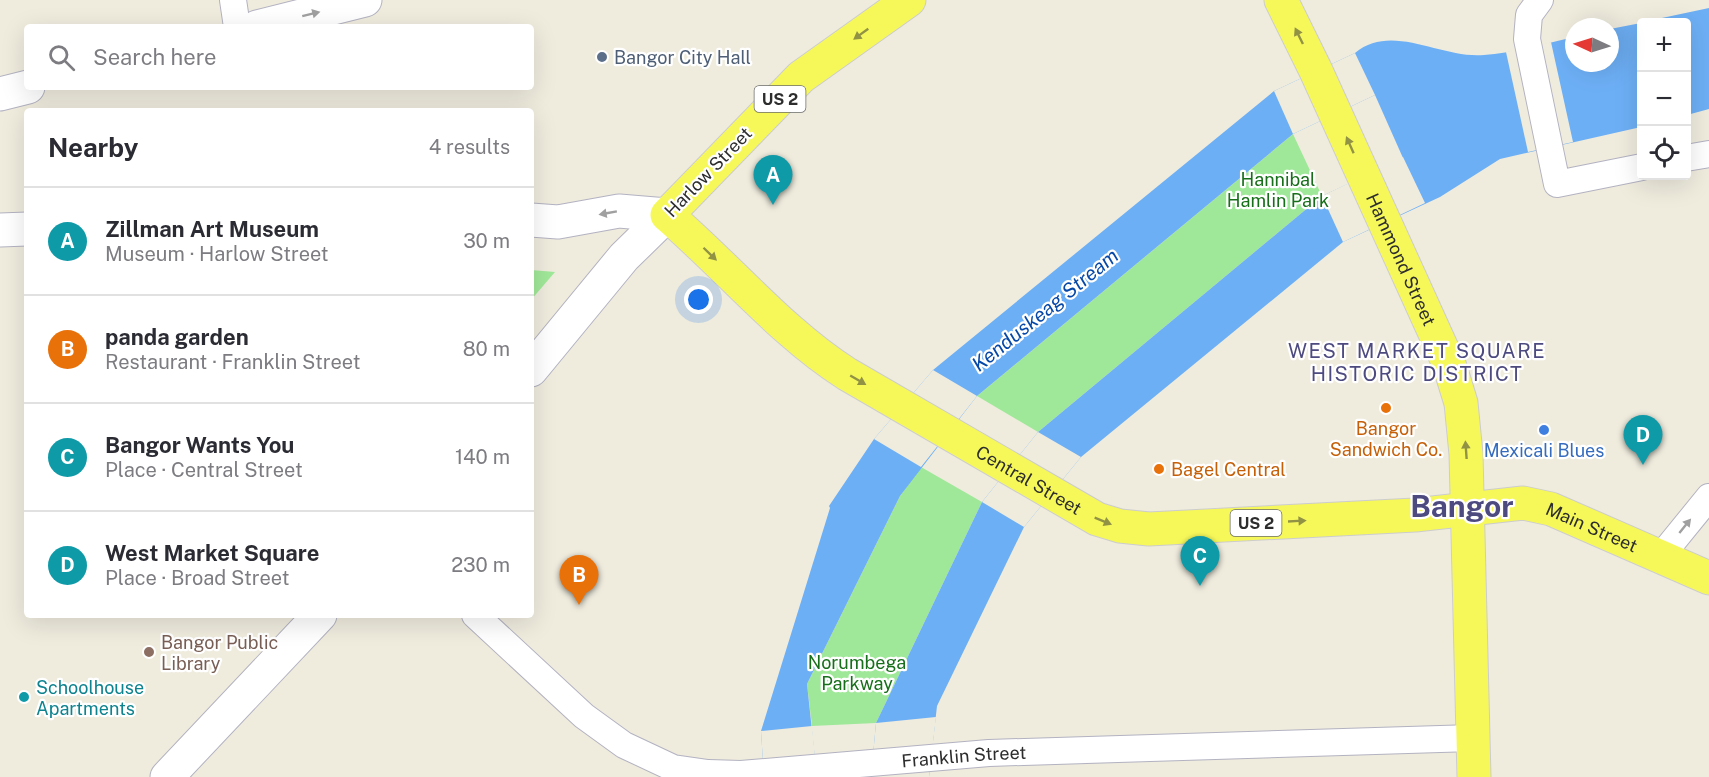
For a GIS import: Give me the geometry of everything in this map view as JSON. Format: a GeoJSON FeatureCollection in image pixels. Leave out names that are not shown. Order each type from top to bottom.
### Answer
{"type":"FeatureCollection","features":[{"type":"Feature","properties":{"kind":"main road","name":"Harlow Street"},"geometry":{"type":"LineString","coordinates":[[667,215],[801,77],[909,0]]}},
{"type":"Feature","properties":{"kind":"main road","name":"Hammond Street"},"geometry":{"type":"LineString","coordinates":[[1281,0],[1316,71],[1449,364],[1458,393],[1466,454],[1474,777]]}},
{"type":"Feature","properties":{"kind":"main road","name":"Central Street"},"geometry":{"type":"LineString","coordinates":[[667,215],[812,349],[847,375],[1107,523],[1134,528],[1414,515],[1468,508]]}},
{"type":"Feature","properties":{"kind":"main road","name":"Main Street"},"geometry":{"type":"LineString","coordinates":[[1468,508],[1514,503],[1542,506],[1709,578]]}},
{"type":"Feature","properties":{"kind":"street"},"geometry":{"type":"LineString","coordinates":[[233,0],[237,24]]}},
{"type":"Feature","properties":{"kind":"street"},"geometry":{"type":"LineString","coordinates":[[269,24],[364,0]]}},
{"type":"Feature","properties":{"kind":"street"},"geometry":{"type":"LineString","coordinates":[[1540,0],[1529,15],[1526,31],[1557,184],[1637,168]]}},
{"type":"Feature","properties":{"kind":"street"},"geometry":{"type":"LineString","coordinates":[[0,94],[24,88]]}},
{"type":"Feature","properties":{"kind":"street"},"geometry":{"type":"LineString","coordinates":[[1691,157],[1709,154]]}},
{"type":"Feature","properties":{"kind":"street"},"geometry":{"type":"LineString","coordinates":[[534,220],[558,222],[619,211],[667,215]]}},
{"type":"Feature","properties":{"kind":"street","name":"Harlow Street"},"geometry":{"type":"LineString","coordinates":[[534,366],[624,257],[667,215]]}},
{"type":"Feature","properties":{"kind":"street"},"geometry":{"type":"LineString","coordinates":[[0,230],[24,229]]}},
{"type":"Feature","properties":{"kind":"street"},"geometry":{"type":"LineString","coordinates":[[1661,556],[1709,497]]}},
{"type":"Feature","properties":{"kind":"street"},"geometry":{"type":"LineString","coordinates":[[167,777],[317,618]]}},
{"type":"Feature","properties":{"kind":"street","name":"Franklin Street"},"geometry":{"type":"LineString","coordinates":[[478,618],[584,716],[624,745],[673,768],[725,774],[989,753],[1473,738]]}},
{"type":"Feature","properties":{"kind":"green space","name":"Hannibal Hamlin Park"},"geometry":{"type":"Polygon","coordinates":[[[1293,134],[1322,196],[1038,432],[977,396],[1293,134]]]}},
{"type":"Feature","properties":{"kind":"green space"},"geometry":{"type":"Polygon","coordinates":[[[534,270],[555,272],[534,296],[534,270]]]}},
{"type":"Feature","properties":{"kind":"green space","name":"Norumbega Parkway"},"geometry":{"type":"Polygon","coordinates":[[[921,467],[982,502],[876,723],[812,726],[807,684],[900,496],[921,467]]]}},
{"type":"Feature","properties":{"kind":"water"},"geometry":{"type":"Polygon","coordinates":[[[1709,8],[1709,109],[1691,114],[1691,18],[1662,18],[1709,8]]]}},
{"type":"Feature","properties":{"kind":"water","name":"Kenduskeag Stream"},"geometry":{"type":"Polygon","coordinates":[[[1637,24],[1637,128],[1500,159],[1440,197],[1343,242],[1081,457],[1024,527],[937,706],[929,777],[871,777],[876,723],[982,502],[1038,432],[1322,196],[1403,158],[1375,95],[1293,134],[977,396],[900,496],[807,684],[817,777],[764,777],[761,731],[829,506],[874,439],[933,370],[1274,91],[1355,53],[1369,44],[1385,41],[1401,41],[1468,55],[1484,55],[1565,39],[1565,72],[1619,72],[1619,27],[1637,24]]]}},
{"type":"Feature","properties":{"kind":"pier"},"geometry":{"type":"Polygon","coordinates":[[[1551,42],[1573,142],[1528,152],[1506,52],[1551,42]]]}},
{"type":"Feature","properties":{"kind":"pier"},"geometry":{"type":"Polygon","coordinates":[[[1355,53],[1375,95],[1293,134],[1274,91],[1355,53]]]}},
{"type":"Feature","properties":{"kind":"pier"},"geometry":{"type":"Polygon","coordinates":[[[1403,157],[1425,203],[1343,242],[1322,196],[1403,157]]]}},
{"type":"Feature","properties":{"kind":"pier"},"geometry":{"type":"Polygon","coordinates":[[[933,370],[977,396],[921,467],[874,439],[933,370]]]}},
{"type":"Feature","properties":{"kind":"pier"},"geometry":{"type":"Polygon","coordinates":[[[1038,432],[1081,457],[1024,527],[982,502],[1038,432]]]}},
{"type":"Feature","properties":{"kind":"pier"},"geometry":{"type":"Polygon","coordinates":[[[936,717],[929,777],[871,777],[876,723],[936,717]]]}},
{"type":"Feature","properties":{"kind":"pier"},"geometry":{"type":"Polygon","coordinates":[[[812,726],[817,777],[764,777],[761,731],[812,726]]]}},
{"type":"Feature","properties":{"kind":"place","name":"Bangor City Hall"},"geometry":{"type":"Point","coordinates":[602,57]}},
{"type":"Feature","properties":{"kind":"place","name":"Zillman Art Museum"},"geometry":{"type":"Point","coordinates":[773,205]}},
{"type":"Feature","properties":{"kind":"place","name":"Bangor Sandwich Co."},"geometry":{"type":"Point","coordinates":[1386,408]}},
{"type":"Feature","properties":{"kind":"place","name":"Mexicali Blues"},"geometry":{"type":"Point","coordinates":[1544,430]}},
{"type":"Feature","properties":{"kind":"place","name":"West Market Square"},"geometry":{"type":"Point","coordinates":[1643,465]}},
{"type":"Feature","properties":{"kind":"place","name":"Bagel Central"},"geometry":{"type":"Point","coordinates":[1159,469]}},
{"type":"Feature","properties":{"kind":"place","name":"Bangor Wants You"},"geometry":{"type":"Point","coordinates":[1200,586]}},
{"type":"Feature","properties":{"kind":"place","name":"panda garden"},"geometry":{"type":"Point","coordinates":[579,605]}},
{"type":"Feature","properties":{"kind":"place","name":"Bangor Public Library"},"geometry":{"type":"Point","coordinates":[149,652]}},
{"type":"Feature","properties":{"kind":"place","name":"Schoolhouse Apartments"},"geometry":{"type":"Point","coordinates":[24,697]}},
{"type":"Feature","properties":{"kind":"district","name":"WEST MARKET SQUARE HISTORIC DISTRICT"},"geometry":{"type":"Point","coordinates":[1417,362]}},
{"type":"Feature","properties":{"kind":"district","name":"Bangor"},"geometry":{"type":"Point","coordinates":[1462,506]}}]}
